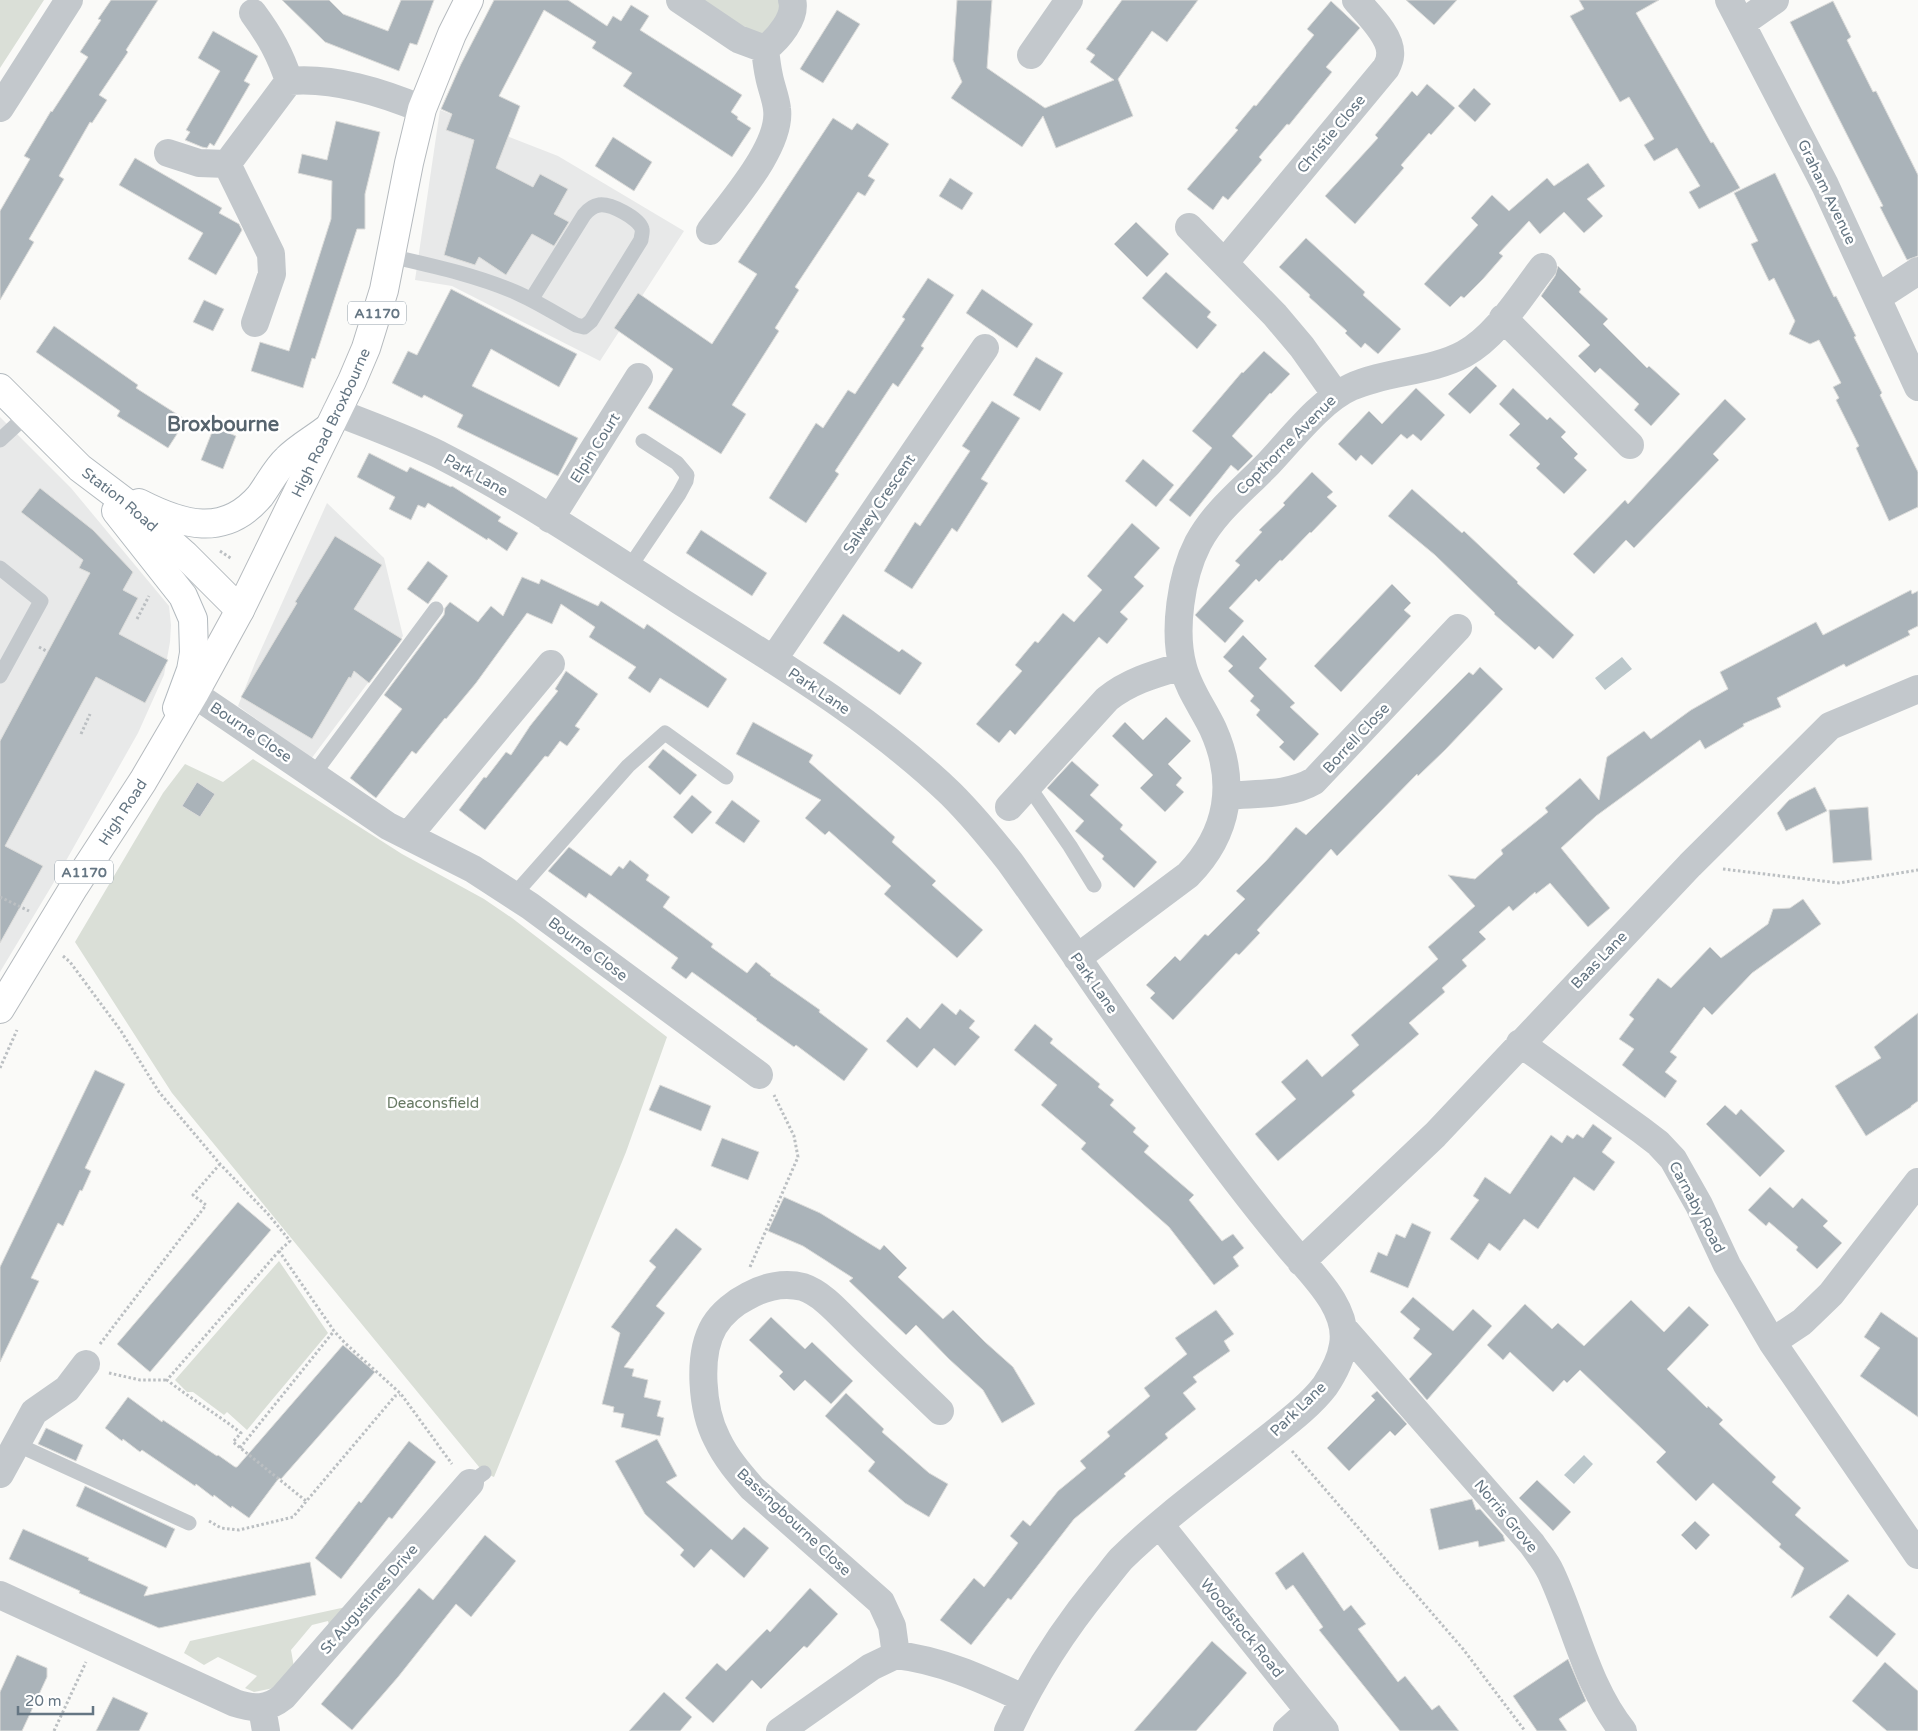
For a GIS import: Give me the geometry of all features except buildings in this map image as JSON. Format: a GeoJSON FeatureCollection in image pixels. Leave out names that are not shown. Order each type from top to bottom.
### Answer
{"type":"FeatureCollection","features":[{"type":"Feature","properties":{"kind":"main road","name":"High Road Broxbourne"},"geometry":{"type":"LineString","coordinates":[[240,610],[352,381],[366,348],[384,290],[409,163],[422,109],[452,34],[468,0]]}},
{"type":"Feature","properties":{"kind":"main road","name":"Station Road"},"geometry":{"type":"LineString","coordinates":[[0,388],[80,468],[125,502],[185,555],[240,610]]}},
{"type":"Feature","properties":{"kind":"main road"},"geometry":{"type":"LineString","coordinates":[[80,468],[156,512],[193,524],[216,524],[247,510],[286,459],[332,420]]}},
{"type":"Feature","properties":{"kind":"main road"},"geometry":{"type":"LineString","coordinates":[[80,468],[183,596],[193,619],[194,653],[191,670],[180,699],[170,735]]}},
{"type":"Feature","properties":{"kind":"main road"},"geometry":{"type":"LineString","coordinates":[[193,619],[240,610]]}},
{"type":"Feature","properties":{"kind":"main road","name":"High Road"},"geometry":{"type":"LineString","coordinates":[[0,1009],[170,735],[240,610]]}},
{"type":"Feature","properties":{"kind":"street"},"geometry":{"type":"LineString","coordinates":[[0,108],[69,0]]}},
{"type":"Feature","properties":{"kind":"street"},"geometry":{"type":"LineString","coordinates":[[680,0],[738,39],[765,49]]}},
{"type":"Feature","properties":{"kind":"street"},"geometry":{"type":"LineString","coordinates":[[765,49],[775,41],[793,12],[792,0]]}},
{"type":"Feature","properties":{"kind":"street"},"geometry":{"type":"LineString","coordinates":[[1031,55],[1069,0]]}},
{"type":"Feature","properties":{"kind":"street","name":"Christie Close"},"geometry":{"type":"LineString","coordinates":[[1225,262],[1386,68],[1390,57],[1390,47],[1378,26],[1356,0]]}},
{"type":"Feature","properties":{"kind":"street"},"geometry":{"type":"LineString","coordinates":[[1736,12],[1775,0]]}},
{"type":"Feature","properties":{"kind":"street"},"geometry":{"type":"LineString","coordinates":[[254,6],[280,54],[289,81]]}},
{"type":"Feature","properties":{"kind":"street","name":"Graham Avenue"},"geometry":{"type":"LineString","coordinates":[[1736,12],[1825,184],[1918,387]]}},
{"type":"Feature","properties":{"kind":"street"},"geometry":{"type":"LineString","coordinates":[[710,232],[770,145],[778,111],[769,76],[765,49]]}},
{"type":"Feature","properties":{"kind":"street"},"geometry":{"type":"LineString","coordinates":[[228,164],[289,81],[329,80],[406,102],[422,109]]}},
{"type":"Feature","properties":{"kind":"street"},"geometry":{"type":"LineString","coordinates":[[168,154],[199,163],[228,164]]}},
{"type":"Feature","properties":{"kind":"street"},"geometry":{"type":"LineString","coordinates":[[228,164],[271,254],[272,274],[255,323]]}},
{"type":"Feature","properties":{"kind":"street"},"geometry":{"type":"LineString","coordinates":[[1189,227],[1275,315],[1302,347],[1336,395]]}},
{"type":"Feature","properties":{"kind":"street","name":"Copthorne Avenue"},"geometry":{"type":"LineString","coordinates":[[1076,958],[1176,884],[1202,861],[1217,833],[1223,814],[1227,773],[1222,750],[1189,686],[1182,666],[1178,639],[1187,570],[1197,545],[1209,524],[1226,504],[1336,395],[1370,380],[1428,367],[1463,355],[1491,333],[1543,267]]}},
{"type":"Feature","properties":{"kind":"street"},"geometry":{"type":"LineString","coordinates":[[1878,297],[1918,271]]}},
{"type":"Feature","properties":{"kind":"street"},"geometry":{"type":"LineString","coordinates":[[1503,318],[1630,445]]}},
{"type":"Feature","properties":{"kind":"street","name":"Salwey Crescent"},"geometry":{"type":"LineString","coordinates":[[773,660],[985,348]]}},
{"type":"Feature","properties":{"kind":"street","name":"Elpin Court"},"geometry":{"type":"LineString","coordinates":[[550,519],[639,377]]}},
{"type":"Feature","properties":{"kind":"street","name":"Park Lane"},"geometry":{"type":"LineString","coordinates":[[332,420],[399,436],[502,489],[629,568],[829,697],[886,738],[951,794],[1010,862],[1076,958],[1220,1159],[1260,1212],[1330,1296],[1339,1312],[1344,1329],[1344,1344],[1335,1370],[1325,1386],[1312,1401],[1120,1560],[1065,1630],[1023,1698],[1008,1731]]}},
{"type":"Feature","properties":{"kind":"street","name":"Borrell Close"},"geometry":{"type":"LineString","coordinates":[[1226,796],[1288,791],[1303,787],[1314,781],[1458,628]]}},
{"type":"Feature","properties":{"kind":"street"},"geometry":{"type":"LineString","coordinates":[[408,836],[551,664]]}},
{"type":"Feature","properties":{"kind":"street"},"geometry":{"type":"LineString","coordinates":[[1009,807],[1107,699],[1118,690],[1148,676],[1182,666]]}},
{"type":"Feature","properties":{"kind":"street","name":"Baas Lane"},"geometry":{"type":"LineString","coordinates":[[1301,1262],[1435,1135],[1690,865],[1830,726],[1918,689]]}},
{"type":"Feature","properties":{"kind":"street","name":"Bourne Close"},"geometry":{"type":"LineString","coordinates":[[194,694],[388,826],[473,869],[514,895],[760,1076]]}},
{"type":"Feature","properties":{"kind":"street","name":"Carnaby Road"},"geometry":{"type":"LineString","coordinates":[[1520,1043],[1641,1130],[1658,1143],[1673,1159],[1727,1265],[1772,1342],[1918,1555]]}},
{"type":"Feature","properties":{"kind":"street"},"geometry":{"type":"LineString","coordinates":[[1772,1342],[1802,1322],[1831,1294],[1918,1182]]}},
{"type":"Feature","properties":{"kind":"street","name":"Bassingbourne Close"},"geometry":{"type":"LineString","coordinates":[[896,1655],[892,1626],[881,1602],[752,1488],[736,1470],[716,1438],[709,1420],[704,1397],[705,1360],[714,1326],[733,1305],[742,1299],[771,1287],[783,1285],[796,1286],[812,1292],[828,1304],[940,1411]]}},
{"type":"Feature","properties":{"kind":"street","name":"Norris Grove"},"geometry":{"type":"LineString","coordinates":[[1344,1329],[1532,1544],[1550,1570],[1589,1669],[1612,1717],[1623,1731]]}},
{"type":"Feature","properties":{"kind":"street"},"geometry":{"type":"LineString","coordinates":[[0,1474],[34,1412],[67,1389],[88,1361]]}},
{"type":"Feature","properties":{"kind":"street","name":"St Augustines Drive"},"geometry":{"type":"LineString","coordinates":[[0,1595],[96,1641],[235,1704],[249,1708],[264,1720],[274,1704],[283,1697],[474,1481]]}},
{"type":"Feature","properties":{"kind":"street","name":"Woodstock Road"},"geometry":{"type":"LineString","coordinates":[[1160,1525],[1317,1721]]}},
{"type":"Feature","properties":{"kind":"street"},"geometry":{"type":"LineString","coordinates":[[780,1731],[871,1667],[896,1655],[912,1656],[949,1667],[1023,1698]]}},
{"type":"Feature","properties":{"kind":"street"},"geometry":{"type":"LineString","coordinates":[[1287,1731],[1317,1721]]}},
{"type":"Feature","properties":{"kind":"lane"},"geometry":{"type":"LineString","coordinates":[[390,256],[434,265],[503,287],[576,325],[584,327],[591,321],[641,240],[642,230],[638,221],[613,206],[601,204],[591,207],[584,215],[531,300]]}},
{"type":"Feature","properties":{"kind":"lane"},"geometry":{"type":"LineString","coordinates":[[0,440],[27,414]]}},
{"type":"Feature","properties":{"kind":"lane"},"geometry":{"type":"LineString","coordinates":[[629,568],[678,494],[686,481],[687,475],[677,463],[643,441]]}},
{"type":"Feature","properties":{"kind":"lane"},"geometry":{"type":"LineString","coordinates":[[0,568],[41,601],[0,676]]}},
{"type":"Feature","properties":{"kind":"lane"},"geometry":{"type":"LineString","coordinates":[[313,775],[436,609]]}},
{"type":"Feature","properties":{"kind":"lane"},"geometry":{"type":"LineString","coordinates":[[514,895],[628,766],[664,733],[726,777]]}},
{"type":"Feature","properties":{"kind":"lane"},"geometry":{"type":"LineString","coordinates":[[1029,787],[1070,846],[1094,885]]}},
{"type":"Feature","properties":{"kind":"lane"},"geometry":{"type":"LineString","coordinates":[[16,1444],[189,1523]]}},
{"type":"Feature","properties":{"kind":"path"},"geometry":{"type":"LineString","coordinates":[[216,548],[232,559]]}},
{"type":"Feature","properties":{"kind":"path"},"geometry":{"type":"LineString","coordinates":[[137,619],[152,588]]}},
{"type":"Feature","properties":{"kind":"path"},"geometry":{"type":"LineString","coordinates":[[81,734],[90,714]]}},
{"type":"Feature","properties":{"kind":"path"},"geometry":{"type":"LineString","coordinates":[[1690,865],[1839,883],[1918,870]]}},
{"type":"Feature","properties":{"kind":"path"},"geometry":{"type":"LineString","coordinates":[[43,940],[70,962],[121,1031],[159,1092],[220,1164],[268,1214],[290,1241],[279,1251],[167,1380]]}},
{"type":"Feature","properties":{"kind":"path"},"geometry":{"type":"LineString","coordinates":[[742,1299],[751,1264],[798,1157],[794,1136],[777,1100],[760,1076]]}},
{"type":"Feature","properties":{"kind":"path"},"geometry":{"type":"LineString","coordinates":[[220,1164],[193,1195],[206,1206],[88,1361],[108,1373],[140,1380],[167,1380],[189,1398],[215,1413],[241,1433],[233,1442],[306,1501]]}},
{"type":"Feature","properties":{"kind":"path"},"geometry":{"type":"LineString","coordinates":[[279,1251],[334,1331],[401,1394],[474,1481]]}},
{"type":"Feature","properties":{"kind":"path"},"geometry":{"type":"LineString","coordinates":[[240,1448],[334,1331]]}},
{"type":"Feature","properties":{"kind":"path"},"geometry":{"type":"LineString","coordinates":[[189,1523],[198,1515],[221,1528],[239,1530],[293,1517],[395,1396],[401,1394]]}},
{"type":"Feature","properties":{"kind":"path"},"geometry":{"type":"LineString","coordinates":[[1274,1433],[1293,1452],[1463,1649],[1525,1731]]}},
{"type":"Feature","properties":{"kind":"path"},"geometry":{"type":"LineString","coordinates":[[54,1731],[96,1641]]}},
{"type":"Feature","properties":{"kind":"shaded area"},"geometry":{"type":"Polygon","coordinates":[[[440,110],[558,156],[684,231],[600,361],[452,286],[415,280],[440,110]]]}},
{"type":"Feature","properties":{"kind":"shaded area"},"geometry":{"type":"Polygon","coordinates":[[[0,417],[71,488],[169,606],[171,625],[164,675],[138,733],[54,882],[0,972],[0,417]]]}},
{"type":"Feature","properties":{"kind":"shaded area"},"geometry":{"type":"Polygon","coordinates":[[[327,503],[384,558],[403,636],[311,759],[238,706],[255,663],[327,503]]]}},
{"type":"Feature","properties":{"kind":"shaded area"},"geometry":{"type":"Polygon","coordinates":[[[1622,657],[1632,669],[1605,690],[1595,678],[1622,657]]]}},
{"type":"Feature","properties":{"kind":"shaded area"},"geometry":{"type":"Polygon","coordinates":[[[1584,1455],[1593,1464],[1574,1484],[1564,1475],[1584,1455]]]}},
{"type":"Feature","properties":{"kind":"green space"},"geometry":{"type":"Polygon","coordinates":[[[0,0],[44,0],[0,68],[0,0]]]}},
{"type":"Feature","properties":{"kind":"green space"},"geometry":{"type":"Polygon","coordinates":[[[699,0],[778,0],[781,7],[781,16],[763,34],[754,34],[699,0]]]}},
{"type":"Feature","properties":{"kind":"green space","name":"Deaconsfield"},"geometry":{"type":"Polygon","coordinates":[[[253,759],[402,854],[484,899],[512,918],[667,1037],[626,1152],[494,1477],[484,1473],[172,1093],[75,942],[163,793],[185,764],[223,782],[253,759]]]}},
{"type":"Feature","properties":{"kind":"green space"},"geometry":{"type":"Polygon","coordinates":[[[279,1261],[328,1333],[247,1430],[227,1412],[224,1415],[193,1392],[187,1392],[175,1380],[279,1261]]]}},
{"type":"Feature","properties":{"kind":"green space"},"geometry":{"type":"Polygon","coordinates":[[[346,1607],[330,1629],[328,1621],[312,1625],[291,1650],[294,1667],[279,1687],[254,1692],[245,1688],[257,1676],[218,1657],[204,1665],[184,1653],[190,1641],[346,1607]]]}},
{"type":"Feature","properties":{"kind":"district","name":"Broxbourne"},"geometry":{"type":"Point","coordinates":[223,424]}}]}
